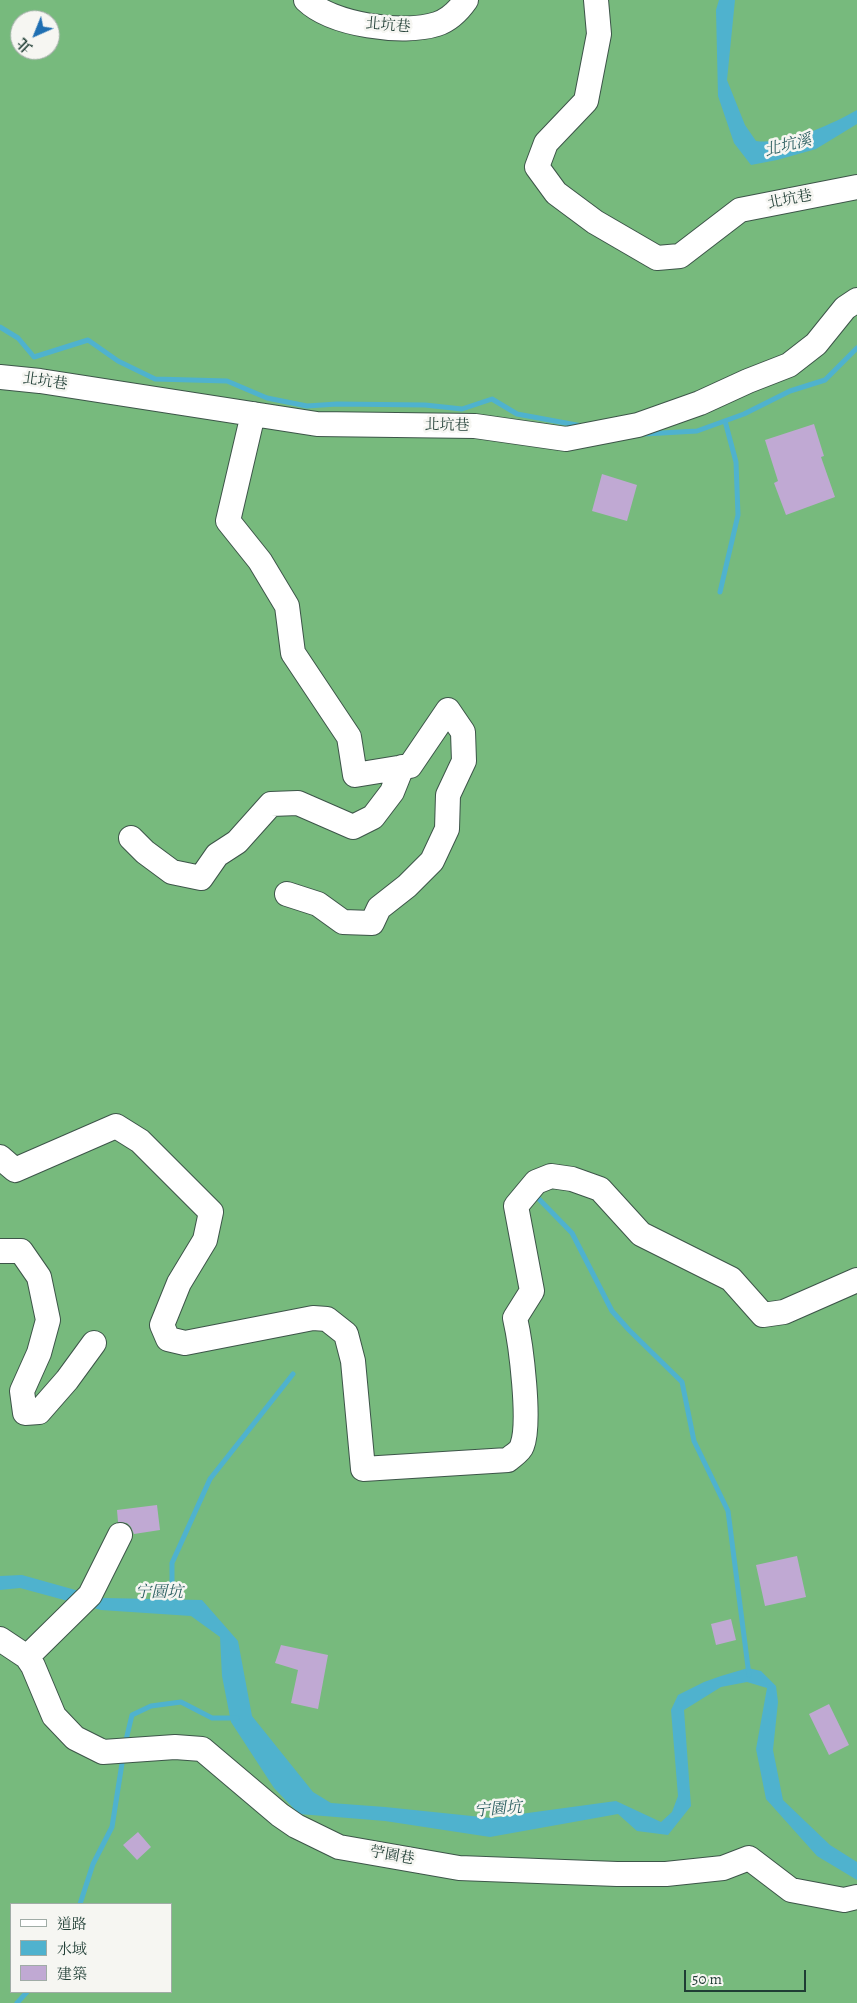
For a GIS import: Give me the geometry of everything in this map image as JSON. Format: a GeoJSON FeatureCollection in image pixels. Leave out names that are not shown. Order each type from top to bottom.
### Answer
{"type":"FeatureCollection","features":[{"type":"Feature","properties":{"kind":"street","name":"北坑巷"},"geometry":{"type":"LineString","coordinates":[[306,0],[314,8],[345,22],[412,29],[439,24],[459,11],[466,0]]}},
{"type":"Feature","properties":{"kind":"street","name":"北坑巷"},"geometry":{"type":"LineString","coordinates":[[596,0],[600,34],[586,101],[546,143],[538,167],[556,193],[595,222],[656,258],[680,256],[740,210],[857,187]]}},
{"type":"Feature","properties":{"kind":"street","name":"北坑巷"},"geometry":{"type":"LineString","coordinates":[[0,377],[40,381],[317,424],[475,426],[566,439],[638,424],[700,403],[789,365],[816,344],[845,308],[857,300]]}},
{"type":"Feature","properties":{"kind":"street"},"geometry":{"type":"LineString","coordinates":[[253,414],[228,521],[260,561],[287,606],[294,653],[349,737],[355,775],[410,766],[448,710],[464,732],[464,761],[448,795],[446,829],[432,861],[379,908],[372,923],[343,922],[318,904],[288,894]]}},
{"type":"Feature","properties":{"kind":"street"},"geometry":{"type":"LineString","coordinates":[[131,838],[145,852],[172,872],[201,878],[217,855],[237,842],[271,804],[298,803],[353,827],[374,817],[392,792],[402,767]]}},
{"type":"Feature","properties":{"kind":"street"},"geometry":{"type":"LineString","coordinates":[[0,1157],[14,1170],[116,1126],[140,1141],[211,1212],[205,1240],[179,1283],[162,1325],[168,1339],[184,1343],[313,1318],[327,1319],[346,1334],[353,1361],[363,1469],[508,1460],[521,1449],[526,1431],[520,1342],[515,1318],[532,1291],[516,1206],[536,1182],[552,1176],[572,1179],[600,1189],[640,1234],[731,1279],[763,1315],[784,1312],[857,1280]]}},
{"type":"Feature","properties":{"kind":"street"},"geometry":{"type":"LineString","coordinates":[[0,1251],[21,1251],[39,1277],[48,1320],[38,1354],[22,1391],[25,1413],[38,1412],[68,1380],[94,1343]]}},
{"type":"Feature","properties":{"kind":"street"},"geometry":{"type":"LineString","coordinates":[[27,1657],[90,1595],[120,1535]]}},
{"type":"Feature","properties":{"kind":"street","name":"苧園巷"},"geometry":{"type":"LineString","coordinates":[[0,1639],[27,1657],[33,1666],[54,1716],[75,1738],[103,1752],[175,1747],[202,1749],[280,1816],[339,1847],[459,1868],[617,1874],[666,1874],[723,1868],[749,1858],[791,1890],[844,1900],[857,1896]]}},
{"type":"Feature","properties":{"kind":"green space"},"geometry":{"type":"Polygon","coordinates":[[[0,0],[857,0],[857,2003],[0,2003],[0,0]]]}},
{"type":"Feature","properties":{"kind":"water","name":"北坑溪"},"geometry":{"type":"Polygon","coordinates":[[[719,0],[735,0],[727,80],[745,125],[756,141],[781,140],[808,133],[857,110],[857,124],[816,149],[751,165],[734,143],[718,96],[716,10],[719,0]]]}},
{"type":"Feature","properties":{"kind":"water"},"geometry":{"type":"Polygon","coordinates":[[[22,1575],[104,1598],[202,1600],[238,1641],[252,1716],[313,1792],[331,1803],[491,1818],[616,1801],[661,1822],[672,1812],[678,1796],[671,1710],[678,1695],[704,1682],[748,1668],[761,1671],[776,1686],[778,1702],[773,1750],[783,1800],[830,1845],[857,1862],[857,1880],[817,1856],[766,1799],[756,1749],[767,1688],[747,1682],[721,1687],[684,1710],[691,1806],[668,1835],[637,1831],[618,1814],[490,1837],[385,1821],[299,1814],[274,1788],[231,1722],[222,1676],[220,1637],[191,1616],[101,1610],[20,1588],[0,1590],[0,1576],[22,1575]]]}},
{"type":"Feature","properties":{"kind":"building"},"geometry":{"type":"Polygon","coordinates":[[[814,424],[824,456],[821,457],[835,497],[786,515],[774,483],[778,481],[765,440],[814,424]]]}},
{"type":"Feature","properties":{"kind":"building"},"geometry":{"type":"Polygon","coordinates":[[[602,474],[637,485],[627,521],[592,511],[602,474]]]}},
{"type":"Feature","properties":{"kind":"building"},"geometry":{"type":"Polygon","coordinates":[[[157,1505],[160,1530],[134,1534],[127,1523],[118,1522],[117,1510],[157,1505]]]}},
{"type":"Feature","properties":{"kind":"building"},"geometry":{"type":"Polygon","coordinates":[[[797,1556],[806,1597],[765,1606],[756,1565],[797,1556]]]}},
{"type":"Feature","properties":{"kind":"building"},"geometry":{"type":"Polygon","coordinates":[[[731,1619],[736,1640],[716,1645],[711,1624],[731,1619]]]}},
{"type":"Feature","properties":{"kind":"building"},"geometry":{"type":"Polygon","coordinates":[[[281,1645],[328,1655],[318,1709],[291,1703],[298,1670],[275,1663],[281,1645]]]}},
{"type":"Feature","properties":{"kind":"building"},"geometry":{"type":"Polygon","coordinates":[[[829,1704],[849,1745],[829,1755],[809,1714],[829,1704]]]}},
{"type":"Feature","properties":{"kind":"building"},"geometry":{"type":"Polygon","coordinates":[[[138,1832],[151,1847],[137,1860],[123,1845],[138,1832]]]}},
{"type":"Feature","properties":{"kind":"waterway"},"geometry":{"type":"LineString","coordinates":[[0,327],[18,338],[34,357],[88,340],[118,361],[155,379],[227,381],[267,398],[307,406],[337,404],[425,405],[462,409],[492,399],[517,414],[582,426]]}},
{"type":"Feature","properties":{"kind":"waterway"},"geometry":{"type":"LineString","coordinates":[[644,434],[697,431],[744,414],[790,391],[825,380],[857,348]]}},
{"type":"Feature","properties":{"kind":"waterway"},"geometry":{"type":"LineString","coordinates":[[720,592],[738,515],[736,462],[725,421]]}},
{"type":"Feature","properties":{"kind":"waterway"},"geometry":{"type":"LineString","coordinates":[[535,1195],[572,1233],[612,1311],[682,1382],[694,1441],[728,1511],[749,1675]]}},
{"type":"Feature","properties":{"kind":"waterway","name":"宁園坑"},"geometry":{"type":"LineString","coordinates":[[172,1604],[172,1563],[210,1479],[293,1374]]}},
{"type":"Feature","properties":{"kind":"waterway"},"geometry":{"type":"LineString","coordinates":[[125,1744],[132,1715],[151,1706],[181,1702],[212,1718],[237,1718]]}},
{"type":"Feature","properties":{"kind":"waterway"},"geometry":{"type":"LineString","coordinates":[[80,1903],[93,1864],[112,1827],[123,1757]]}},
{"type":"Feature","properties":{"kind":"waterway"},"geometry":{"type":"LineString","coordinates":[[17,2003],[26,1993]]}}]}
